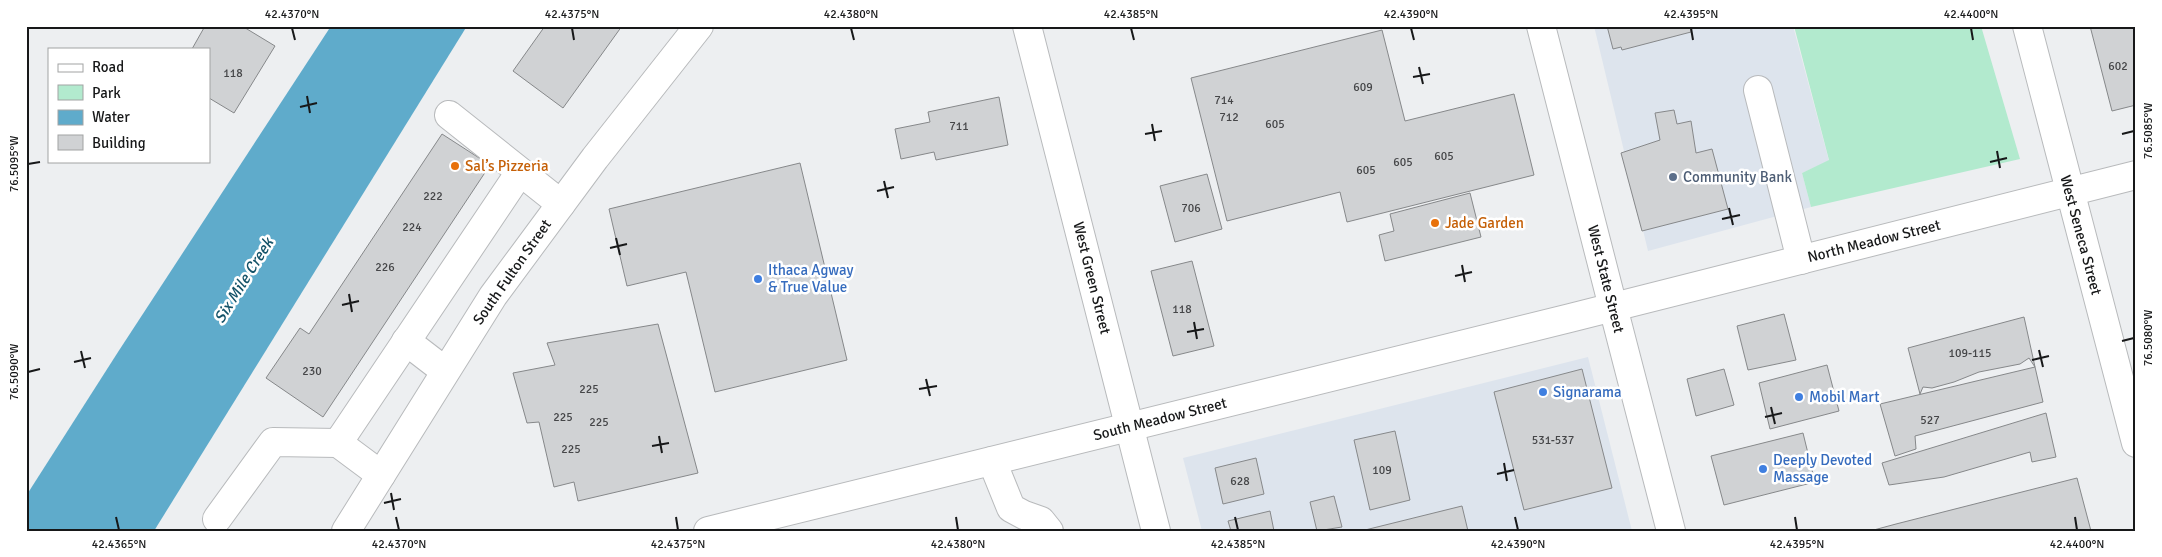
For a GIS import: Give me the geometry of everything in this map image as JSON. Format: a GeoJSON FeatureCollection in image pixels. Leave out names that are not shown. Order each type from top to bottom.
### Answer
{"type":"FeatureCollection","features":[{"type":"Feature","properties":{"kind":"main road","name":"South Fulton Street"},"geometry":{"type":"LineString","coordinates":[[346,531],[493,296],[561,204],[699,26]]}},
{"type":"Feature","properties":{"kind":"main road","name":"West Green Street"},"geometry":{"type":"LineString","coordinates":[[1027,26],[1156,531]]}},
{"type":"Feature","properties":{"kind":"main road","name":"West State Street"},"geometry":{"type":"LineString","coordinates":[[1541,26],[1671,531]]}},
{"type":"Feature","properties":{"kind":"main road","name":"West Seneca Street"},"geometry":{"type":"LineString","coordinates":[[2027,26],[2136,443]]}},
{"type":"Feature","properties":{"kind":"main road"},"geometry":{"type":"LineString","coordinates":[[1758,90],[1801,260]]}},
{"type":"Feature","properties":{"kind":"main road"},"geometry":{"type":"LineString","coordinates":[[449,115],[561,204]]}},
{"type":"Feature","properties":{"kind":"main road"},"geometry":{"type":"LineString","coordinates":[[338,443],[520,172]]}},
{"type":"Feature","properties":{"kind":"main road","name":"North Meadow Street"},"geometry":{"type":"LineString","coordinates":[[1613,307],[2136,175]]}},
{"type":"Feature","properties":{"kind":"main road","name":"South Meadow Street"},"geometry":{"type":"LineString","coordinates":[[708,531],[1613,307]]}},
{"type":"Feature","properties":{"kind":"main road"},"geometry":{"type":"LineString","coordinates":[[406,341],[446,371]]}},
{"type":"Feature","properties":{"kind":"main road"},"geometry":{"type":"LineString","coordinates":[[218,520],[273,442],[338,443],[381,475]]}},
{"type":"Feature","properties":{"kind":"main road"},"geometry":{"type":"LineString","coordinates":[[992,461],[1011,508],[1024,516],[1041,521],[1049,531]]}},
{"type":"Feature","properties":{"kind":"shaded area"},"geometry":{"type":"Polygon","coordinates":[[[1594,26],[1793,26],[1829,161],[1802,173],[1811,207],[1648,251],[1594,26]]]}},
{"type":"Feature","properties":{"kind":"shaded area"},"geometry":{"type":"Polygon","coordinates":[[[1588,357],[1632,531],[1202,531],[1183,458],[1588,357]]]}},
{"type":"Feature","properties":{"kind":"green space"},"geometry":{"type":"Polygon","coordinates":[[[1794,26],[1981,26],[2020,159],[1811,207],[1802,173],[1829,160],[1794,26]]]}},
{"type":"Feature","properties":{"kind":"water","name":"Six Mile Creek"},"geometry":{"type":"Polygon","coordinates":[[[331,26],[467,26],[154,531],[26,531],[26,496],[331,26]]]}},
{"type":"Feature","properties":{"kind":"building"},"geometry":{"type":"Polygon","coordinates":[[[205,26],[242,26],[275,46],[234,113],[210,99],[210,48],[193,48],[205,26]]]}},
{"type":"Feature","properties":{"kind":"building"},"geometry":{"type":"Polygon","coordinates":[[[545,26],[622,26],[563,108],[513,71],[545,26]]]}},
{"type":"Feature","properties":{"kind":"building"},"geometry":{"type":"Polygon","coordinates":[[[1607,26],[1690,26],[1691,32],[1622,50],[1621,47],[1613,49],[1607,26]]]}},
{"type":"Feature","properties":{"kind":"building"},"geometry":{"type":"Polygon","coordinates":[[[2090,26],[2136,26],[2136,105],[2112,111],[2090,26]]]}},
{"type":"Feature","properties":{"kind":"building"},"geometry":{"type":"Polygon","coordinates":[[[1382,30],[1405,121],[1514,94],[1534,175],[1347,222],[1340,192],[1227,221],[1191,78],[1382,30]]]}},
{"type":"Feature","properties":{"kind":"building"},"geometry":{"type":"Polygon","coordinates":[[[999,97],[1008,145],[936,160],[934,152],[901,159],[895,129],[930,122],[928,112],[999,97]]]}},
{"type":"Feature","properties":{"kind":"building"},"geometry":{"type":"Polygon","coordinates":[[[1674,110],[1677,124],[1691,121],[1696,153],[1712,149],[1728,209],[1642,231],[1621,153],[1660,140],[1655,113],[1674,110]]]}},
{"type":"Feature","properties":{"kind":"building"},"geometry":{"type":"Polygon","coordinates":[[[442,134],[490,165],[323,417],[266,378],[300,328],[309,334],[442,134]]]}},
{"type":"Feature","properties":{"kind":"building","name":"Ithaca Agway & True Value"},"geometry":{"type":"Polygon","coordinates":[[[800,163],[847,360],[715,392],[686,272],[627,286],[609,209],[800,163]]]}},
{"type":"Feature","properties":{"kind":"building"},"geometry":{"type":"Polygon","coordinates":[[[1207,174],[1222,229],[1175,242],[1160,186],[1207,174]]]}},
{"type":"Feature","properties":{"kind":"building","name":"Jade Garden"},"geometry":{"type":"Polygon","coordinates":[[[1470,193],[1481,237],[1385,261],[1379,235],[1394,231],[1390,214],[1470,193]]]}},
{"type":"Feature","properties":{"kind":"building"},"geometry":{"type":"Polygon","coordinates":[[[1192,261],[1214,346],[1173,356],[1151,271],[1192,261]]]}},
{"type":"Feature","properties":{"kind":"building"},"geometry":{"type":"Polygon","coordinates":[[[1784,314],[1796,360],[1748,370],[1737,326],[1784,314]]]}},
{"type":"Feature","properties":{"kind":"building"},"geometry":{"type":"Polygon","coordinates":[[[2024,317],[2035,367],[2029,358],[2020,364],[1979,372],[1932,388],[1923,387],[1920,394],[1908,348],[2024,317]]]}},
{"type":"Feature","properties":{"kind":"building"},"geometry":{"type":"Polygon","coordinates":[[[658,324],[698,473],[578,501],[574,482],[554,487],[539,422],[527,423],[513,373],[555,365],[547,343],[658,324]]]}},
{"type":"Feature","properties":{"kind":"building","name":"Mobil Mart"},"geometry":{"type":"Polygon","coordinates":[[[1827,365],[1839,411],[1770,429],[1759,383],[1827,365]]]}},
{"type":"Feature","properties":{"kind":"building"},"geometry":{"type":"Polygon","coordinates":[[[2035,367],[2043,402],[1915,436],[1916,449],[1895,456],[1880,404],[2035,367]]]}},
{"type":"Feature","properties":{"kind":"building"},"geometry":{"type":"Polygon","coordinates":[[[1582,369],[1612,488],[1524,510],[1494,392],[1582,369]]]}},
{"type":"Feature","properties":{"kind":"building"},"geometry":{"type":"Polygon","coordinates":[[[1724,369],[1734,405],[1696,416],[1687,379],[1724,369]]]}},
{"type":"Feature","properties":{"kind":"building"},"geometry":{"type":"Polygon","coordinates":[[[2046,413],[2056,457],[2032,462],[2030,452],[1944,477],[1889,485],[1882,463],[2046,413]]]}},
{"type":"Feature","properties":{"kind":"building"},"geometry":{"type":"Polygon","coordinates":[[[1395,431],[1410,500],[1370,510],[1354,440],[1395,431]]]}},
{"type":"Feature","properties":{"kind":"building","name":"Deeply Devoted Massage"},"geometry":{"type":"Polygon","coordinates":[[[1803,433],[1815,482],[1724,505],[1711,456],[1803,433]]]}},
{"type":"Feature","properties":{"kind":"building"},"geometry":{"type":"Polygon","coordinates":[[[1256,458],[1264,494],[1223,504],[1215,468],[1256,458]]]}},
{"type":"Feature","properties":{"kind":"building"},"geometry":{"type":"Polygon","coordinates":[[[2077,478],[2091,531],[1870,531],[1896,524],[2077,478]]]}},
{"type":"Feature","properties":{"kind":"building"},"geometry":{"type":"Polygon","coordinates":[[[1334,496],[1342,527],[1317,531],[1310,502],[1334,496]]]}},
{"type":"Feature","properties":{"kind":"building"},"geometry":{"type":"Polygon","coordinates":[[[1462,506],[1468,531],[1361,531],[1462,506]]]}},
{"type":"Feature","properties":{"kind":"building"},"geometry":{"type":"Polygon","coordinates":[[[1270,511],[1274,531],[1231,531],[1228,521],[1270,511]]]}},
{"type":"Feature","properties":{"kind":"place","name":"Sal’s Pizzeria"},"geometry":{"type":"Point","coordinates":[455,166]}},
{"type":"Feature","properties":{"kind":"place","name":"Community Bank"},"geometry":{"type":"Point","coordinates":[1673,177]}},
{"type":"Feature","properties":{"kind":"place","name":"Jade Garden"},"geometry":{"type":"Point","coordinates":[1435,223]}},
{"type":"Feature","properties":{"kind":"place","name":"Ithaca Agway & True Value"},"geometry":{"type":"Point","coordinates":[758,279]}},
{"type":"Feature","properties":{"kind":"place","name":"Signarama"},"geometry":{"type":"Point","coordinates":[1543,392]}},
{"type":"Feature","properties":{"kind":"place","name":"Mobil Mart"},"geometry":{"type":"Point","coordinates":[1799,397]}},
{"type":"Feature","properties":{"kind":"place","name":"Deeply Devoted Massage"},"geometry":{"type":"Point","coordinates":[1763,469]}}]}
